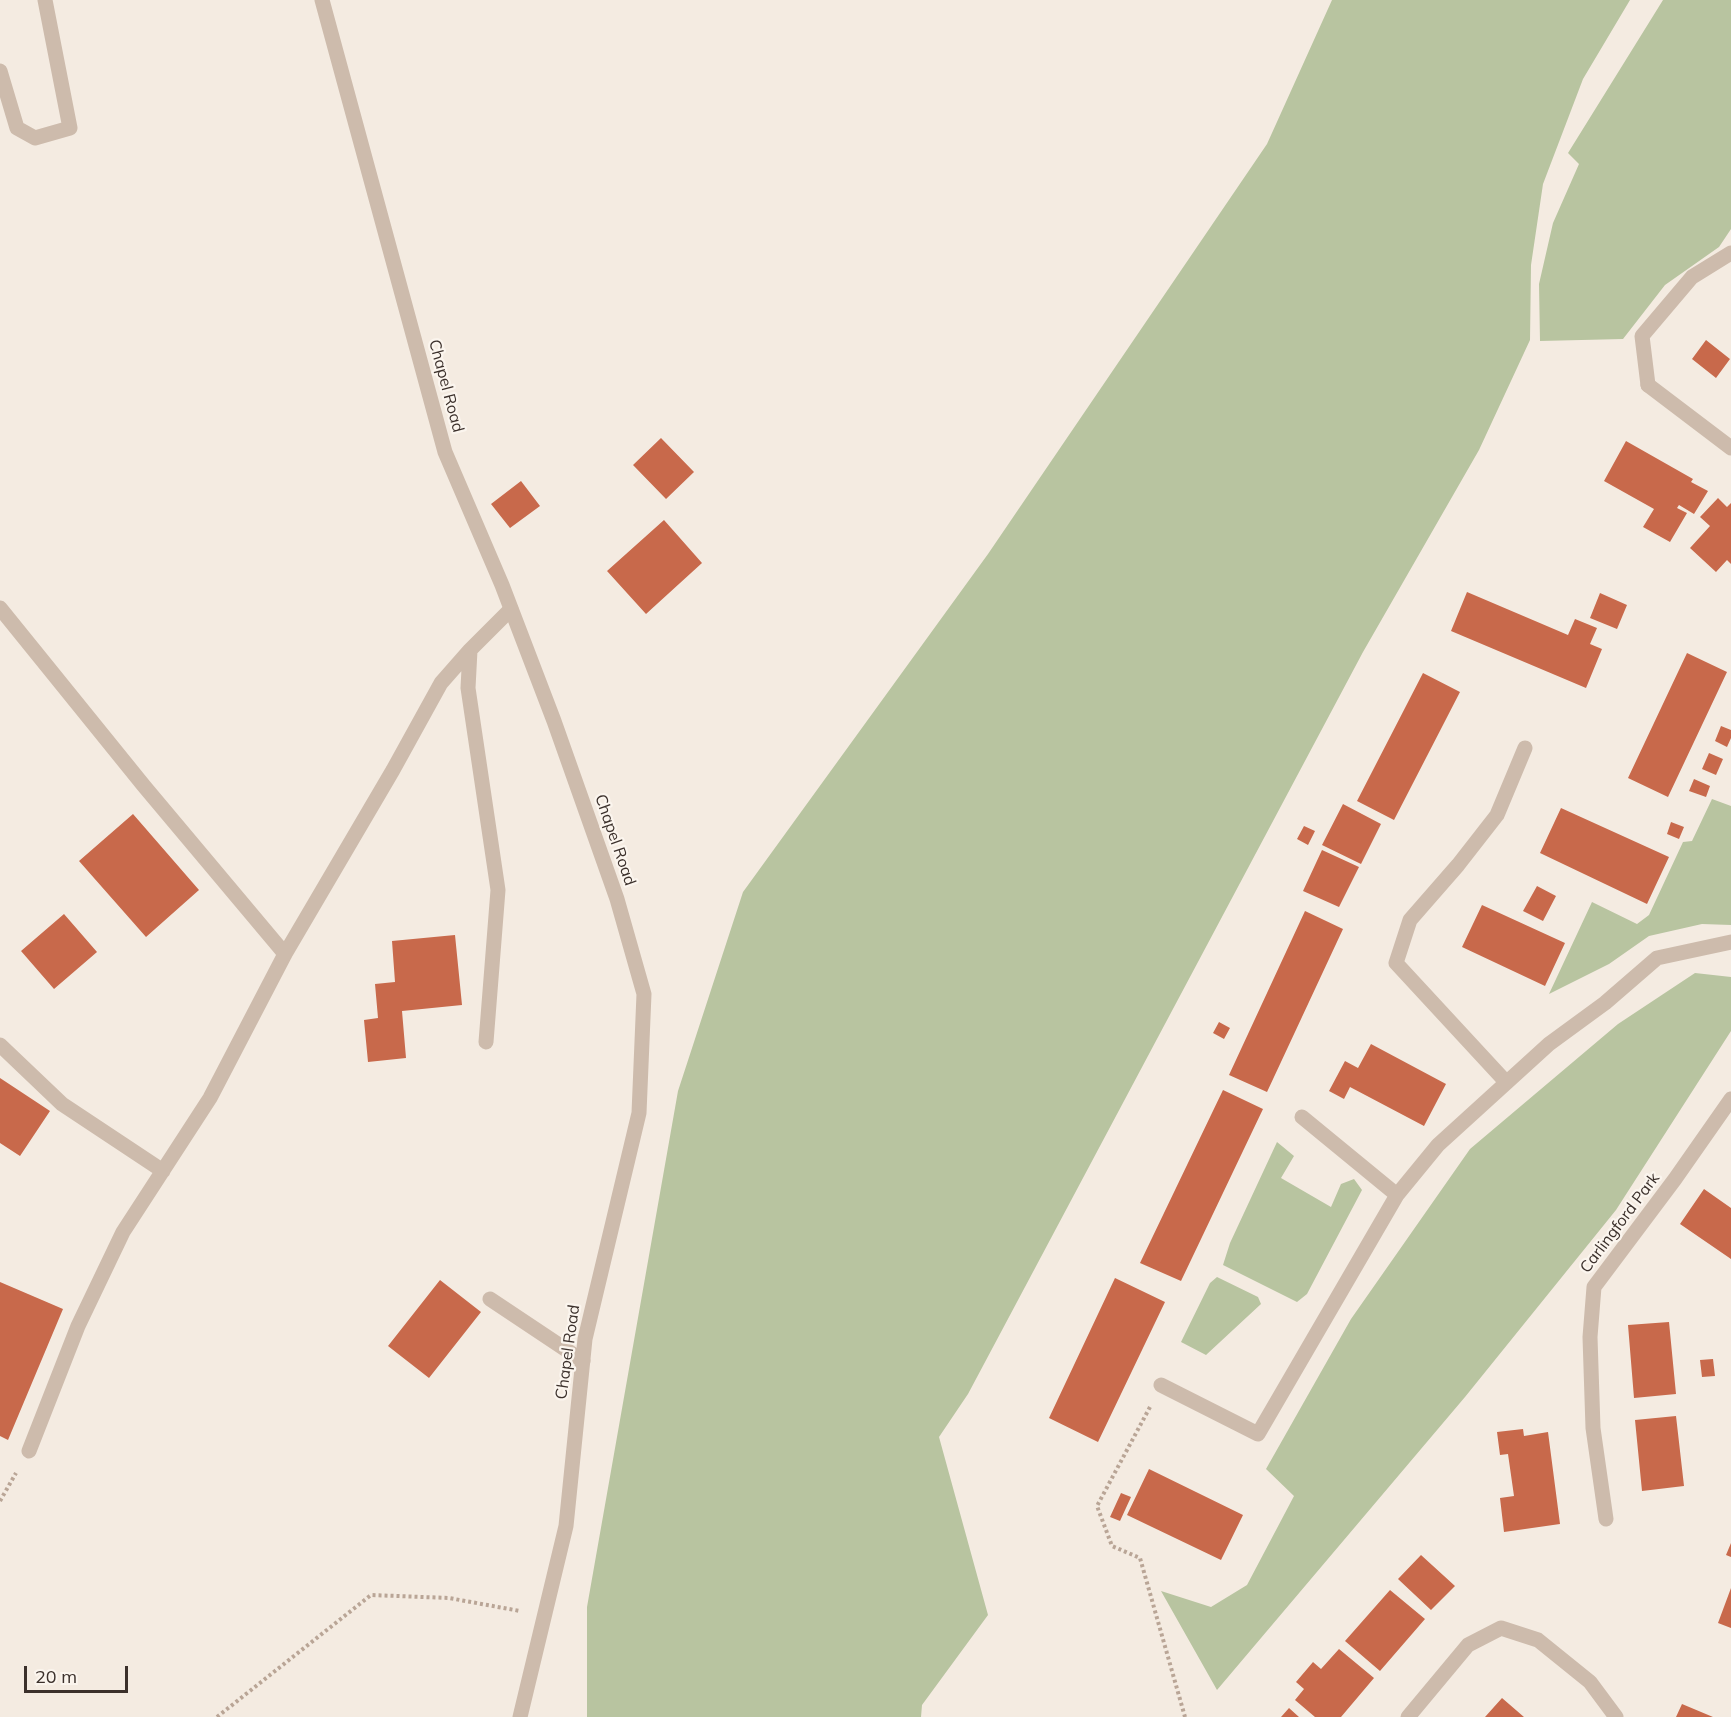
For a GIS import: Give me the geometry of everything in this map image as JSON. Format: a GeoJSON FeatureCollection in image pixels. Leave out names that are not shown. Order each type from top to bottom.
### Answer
{"type":"FeatureCollection","features":[{"type":"Feature","properties":{"kind":"street"},"geometry":{"type":"LineString","coordinates":[[0,71],[17,128],[35,138],[70,128],[45,0]]}},
{"type":"Feature","properties":{"kind":"street","name":"Chapel Road"},"geometry":{"type":"LineString","coordinates":[[322,0],[445,452],[511,609],[554,721],[617,899],[644,994],[639,1113],[585,1339],[566,1526],[520,1717]]}},
{"type":"Feature","properties":{"kind":"street"},"geometry":{"type":"LineString","coordinates":[[1731,252],[1692,277],[1642,336],[1648,385],[1731,448]]}},
{"type":"Feature","properties":{"kind":"street"},"geometry":{"type":"LineString","coordinates":[[0,608],[144,786],[285,954]]}},
{"type":"Feature","properties":{"kind":"street"},"geometry":{"type":"LineString","coordinates":[[29,1451],[78,1326],[123,1232],[210,1098],[285,954],[393,770],[441,683],[511,609]]}},
{"type":"Feature","properties":{"kind":"street"},"geometry":{"type":"LineString","coordinates":[[470,650],[468,688],[498,890],[486,1042]]}},
{"type":"Feature","properties":{"kind":"street"},"geometry":{"type":"LineString","coordinates":[[1506,1082],[1396,963],[1410,920],[1497,815],[1525,748]]}},
{"type":"Feature","properties":{"kind":"street"},"geometry":{"type":"LineString","coordinates":[[1161,1385],[1258,1434],[1397,1195],[1438,1145],[1550,1044],[1605,1003],[1657,958],[1731,942]]}},
{"type":"Feature","properties":{"kind":"street"},"geometry":{"type":"LineString","coordinates":[[0,1045],[62,1104],[163,1171]]}},
{"type":"Feature","properties":{"kind":"street","name":"Carlingford Park"},"geometry":{"type":"LineString","coordinates":[[1606,1520],[1593,1428],[1590,1337],[1594,1287],[1730,1106]]}},
{"type":"Feature","properties":{"kind":"street"},"geometry":{"type":"LineString","coordinates":[[1302,1117],[1397,1195]]}},
{"type":"Feature","properties":{"kind":"street"},"geometry":{"type":"LineString","coordinates":[[490,1299],[582,1361]]}},
{"type":"Feature","properties":{"kind":"street"},"geometry":{"type":"LineString","coordinates":[[1408,1717],[1468,1645],[1501,1628],[1538,1640],[1590,1682],[1616,1717]]}},
{"type":"Feature","properties":{"kind":"path"},"geometry":{"type":"LineString","coordinates":[[1161,1385],[1097,1506],[1112,1546],[1140,1558],[1185,1717]]}},
{"type":"Feature","properties":{"kind":"path"},"geometry":{"type":"LineString","coordinates":[[0,1501],[29,1451]]}},
{"type":"Feature","properties":{"kind":"path"},"geometry":{"type":"LineString","coordinates":[[217,1717],[371,1595],[449,1598],[544,1615]]}},
{"type":"Feature","properties":{"kind":"green space"},"geometry":{"type":"Polygon","coordinates":[[[1332,0],[1630,0],[1583,79],[1543,184],[1531,265],[1530,340],[1479,450],[1363,652],[968,1394],[939,1437],[988,1615],[922,1705],[921,1717],[587,1717],[587,1607],[678,1091],[743,892],[988,554],[1267,144],[1332,0]]]}},
{"type":"Feature","properties":{"kind":"green space"},"geometry":{"type":"Polygon","coordinates":[[[1663,0],[1731,0],[1731,229],[1719,247],[1665,285],[1623,339],[1540,341],[1539,284],[1553,223],[1579,164],[1568,153],[1663,0]]]}},
{"type":"Feature","properties":{"kind":"green space"},"geometry":{"type":"Polygon","coordinates":[[[1712,799],[1731,806],[1731,925],[1702,924],[1649,936],[1609,964],[1549,994],[1592,902],[1637,924],[1649,915],[1683,842],[1692,841],[1712,799]]]}},
{"type":"Feature","properties":{"kind":"green space"},"geometry":{"type":"Polygon","coordinates":[[[1695,973],[1731,977],[1731,1031],[1616,1210],[1465,1397],[1217,1690],[1161,1591],[1211,1607],[1247,1585],[1294,1496],[1266,1469],[1351,1319],[1470,1149],[1618,1024],[1695,973]]]}},
{"type":"Feature","properties":{"kind":"green space"},"geometry":{"type":"Polygon","coordinates":[[[1277,1142],[1294,1156],[1281,1178],[1331,1207],[1341,1184],[1354,1179],[1362,1190],[1307,1294],[1297,1302],[1223,1265],[1230,1243],[1277,1142]]]}},
{"type":"Feature","properties":{"kind":"green space"},"geometry":{"type":"Polygon","coordinates":[[[1217,1277],[1258,1297],[1261,1304],[1206,1355],[1181,1342],[1210,1283],[1217,1277]]]}},
{"type":"Feature","properties":{"kind":"building"},"geometry":{"type":"Polygon","coordinates":[[[1706,340],[1730,359],[1716,378],[1692,359],[1706,340]]]}},
{"type":"Feature","properties":{"kind":"building"},"geometry":{"type":"Polygon","coordinates":[[[661,438],[694,472],[666,499],[633,465],[661,438]]]}},
{"type":"Feature","properties":{"kind":"building"},"geometry":{"type":"Polygon","coordinates":[[[1626,441],[1693,479],[1691,482],[1708,491],[1694,514],[1679,505],[1677,508],[1687,513],[1670,542],[1643,527],[1654,509],[1604,481],[1626,441]]]}},
{"type":"Feature","properties":{"kind":"building"},"geometry":{"type":"Polygon","coordinates":[[[521,481],[540,506],[510,528],[491,504],[521,481]]]}},
{"type":"Feature","properties":{"kind":"building"},"geometry":{"type":"Polygon","coordinates":[[[1718,498],[1727,507],[1731,503],[1731,564],[1727,560],[1716,572],[1690,548],[1710,526],[1700,517],[1718,498]]]}},
{"type":"Feature","properties":{"kind":"building"},"geometry":{"type":"Polygon","coordinates":[[[664,520],[702,563],[646,614],[607,571],[664,520]]]}},
{"type":"Feature","properties":{"kind":"building"},"geometry":{"type":"Polygon","coordinates":[[[1467,592],[1568,635],[1575,619],[1597,628],[1590,644],[1602,649],[1586,688],[1451,631],[1467,592]]]}},
{"type":"Feature","properties":{"kind":"building"},"geometry":{"type":"Polygon","coordinates":[[[1600,593],[1627,605],[1617,629],[1590,618],[1600,593]]]}},
{"type":"Feature","properties":{"kind":"building"},"geometry":{"type":"Polygon","coordinates":[[[1687,653],[1727,672],[1668,797],[1628,778],[1687,653]]]}},
{"type":"Feature","properties":{"kind":"building"},"geometry":{"type":"Polygon","coordinates":[[[1423,673],[1460,692],[1394,820],[1357,801],[1423,673]]]}},
{"type":"Feature","properties":{"kind":"building"},"geometry":{"type":"Polygon","coordinates":[[[1721,726],[1731,730],[1731,738],[1727,747],[1715,741],[1721,726]]]}},
{"type":"Feature","properties":{"kind":"building"},"geometry":{"type":"Polygon","coordinates":[[[1709,753],[1723,759],[1716,775],[1702,769],[1709,753]]]}},
{"type":"Feature","properties":{"kind":"building"},"geometry":{"type":"Polygon","coordinates":[[[1694,779],[1710,786],[1706,797],[1689,791],[1694,779]]]}},
{"type":"Feature","properties":{"kind":"building"},"geometry":{"type":"Polygon","coordinates":[[[1343,804],[1381,824],[1361,864],[1322,845],[1343,804]]]}},
{"type":"Feature","properties":{"kind":"building"},"geometry":{"type":"Polygon","coordinates":[[[1561,808],[1669,857],[1647,904],[1540,853],[1561,808]]]}},
{"type":"Feature","properties":{"kind":"building"},"geometry":{"type":"Polygon","coordinates":[[[133,814],[199,890],[146,937],[79,861],[133,814]]]}},
{"type":"Feature","properties":{"kind":"building"},"geometry":{"type":"Polygon","coordinates":[[[1671,822],[1684,827],[1679,839],[1667,834],[1671,822]]]}},
{"type":"Feature","properties":{"kind":"building"},"geometry":{"type":"Polygon","coordinates":[[[1304,826],[1315,831],[1308,845],[1297,839],[1304,826]]]}},
{"type":"Feature","properties":{"kind":"building"},"geometry":{"type":"Polygon","coordinates":[[[1322,850],[1359,867],[1339,907],[1303,891],[1322,850]]]}},
{"type":"Feature","properties":{"kind":"building"},"geometry":{"type":"Polygon","coordinates":[[[1537,886],[1556,896],[1543,921],[1523,911],[1537,886]]]}},
{"type":"Feature","properties":{"kind":"building"},"geometry":{"type":"Polygon","coordinates":[[[1482,905],[1565,943],[1545,986],[1462,947],[1482,905]]]}},
{"type":"Feature","properties":{"kind":"building"},"geometry":{"type":"Polygon","coordinates":[[[1305,911],[1343,929],[1267,1092],[1229,1075],[1305,911]]]}},
{"type":"Feature","properties":{"kind":"building"},"geometry":{"type":"Polygon","coordinates":[[[64,914],[97,952],[54,989],[21,951],[64,914]]]}},
{"type":"Feature","properties":{"kind":"building"},"geometry":{"type":"Polygon","coordinates":[[[455,935],[462,1005],[402,1011],[406,1058],[368,1062],[364,1020],[378,1018],[375,984],[395,982],[392,941],[455,935]]]}},
{"type":"Feature","properties":{"kind":"building"},"geometry":{"type":"Polygon","coordinates":[[[1219,1022],[1230,1028],[1224,1039],[1213,1033],[1219,1022]]]}},
{"type":"Feature","properties":{"kind":"building"},"geometry":{"type":"Polygon","coordinates":[[[1371,1044],[1446,1084],[1424,1126],[1350,1087],[1344,1099],[1329,1091],[1345,1061],[1358,1068],[1371,1044]]]}},
{"type":"Feature","properties":{"kind":"building"},"geometry":{"type":"Polygon","coordinates":[[[0,1078],[50,1111],[20,1156],[0,1143],[0,1078]]]}},
{"type":"Feature","properties":{"kind":"building"},"geometry":{"type":"Polygon","coordinates":[[[1223,1090],[1263,1109],[1181,1281],[1140,1263],[1223,1090]]]}},
{"type":"Feature","properties":{"kind":"building"},"geometry":{"type":"Polygon","coordinates":[[[1704,1189],[1731,1208],[1731,1259],[1680,1224],[1704,1189]]]}},
{"type":"Feature","properties":{"kind":"building"},"geometry":{"type":"Polygon","coordinates":[[[1115,1278],[1165,1302],[1098,1442],[1049,1418],[1115,1278]]]}},
{"type":"Feature","properties":{"kind":"building"},"geometry":{"type":"Polygon","coordinates":[[[440,1280],[481,1312],[429,1378],[388,1346],[440,1280]]]}},
{"type":"Feature","properties":{"kind":"building"},"geometry":{"type":"Polygon","coordinates":[[[0,1282],[63,1309],[8,1440],[0,1436],[0,1282]]]}},
{"type":"Feature","properties":{"kind":"building"},"geometry":{"type":"Polygon","coordinates":[[[1669,1322],[1676,1394],[1634,1398],[1628,1325],[1669,1322]]]}},
{"type":"Feature","properties":{"kind":"building"},"geometry":{"type":"Polygon","coordinates":[[[1713,1359],[1715,1376],[1702,1377],[1700,1360],[1713,1359]]]}},
{"type":"Feature","properties":{"kind":"building"},"geometry":{"type":"Polygon","coordinates":[[[1676,1416],[1684,1486],[1642,1491],[1635,1420],[1676,1416]]]}},
{"type":"Feature","properties":{"kind":"building"},"geometry":{"type":"Polygon","coordinates":[[[1523,1429],[1524,1436],[1548,1432],[1560,1524],[1504,1532],[1500,1498],[1514,1496],[1508,1454],[1500,1455],[1497,1432],[1523,1429]]]}},
{"type":"Feature","properties":{"kind":"building"},"geometry":{"type":"Polygon","coordinates":[[[1149,1469],[1243,1515],[1221,1560],[1127,1515],[1149,1469]]]}},
{"type":"Feature","properties":{"kind":"building"},"geometry":{"type":"Polygon","coordinates":[[[1121,1493],[1131,1497],[1120,1521],[1110,1517],[1121,1493]]]}},
{"type":"Feature","properties":{"kind":"building"},"geometry":{"type":"Polygon","coordinates":[[[1731,1543],[1731,1557],[1726,1555],[1731,1543]]]}},
{"type":"Feature","properties":{"kind":"building"},"geometry":{"type":"Polygon","coordinates":[[[1421,1555],[1455,1586],[1431,1610],[1398,1579],[1421,1555]]]}},
{"type":"Feature","properties":{"kind":"building"},"geometry":{"type":"Polygon","coordinates":[[[1731,1588],[1731,1628],[1718,1623],[1731,1588]]]}},
{"type":"Feature","properties":{"kind":"building"},"geometry":{"type":"Polygon","coordinates":[[[1390,1590],[1425,1619],[1380,1671],[1345,1641],[1390,1590]]]}},
{"type":"Feature","properties":{"kind":"building"},"geometry":{"type":"Polygon","coordinates":[[[1339,1649],[1374,1678],[1341,1717],[1315,1717],[1295,1700],[1304,1689],[1296,1682],[1313,1662],[1321,1669],[1339,1649]]]}},
{"type":"Feature","properties":{"kind":"building"},"geometry":{"type":"Polygon","coordinates":[[[1502,1698],[1524,1717],[1485,1717],[1502,1698]]]}},
{"type":"Feature","properties":{"kind":"building"},"geometry":{"type":"Polygon","coordinates":[[[1682,1704],[1713,1717],[1676,1717],[1682,1704]]]}},
{"type":"Feature","properties":{"kind":"building"},"geometry":{"type":"Polygon","coordinates":[[[1289,1708],[1299,1717],[1281,1717],[1289,1708]]]}}]}
